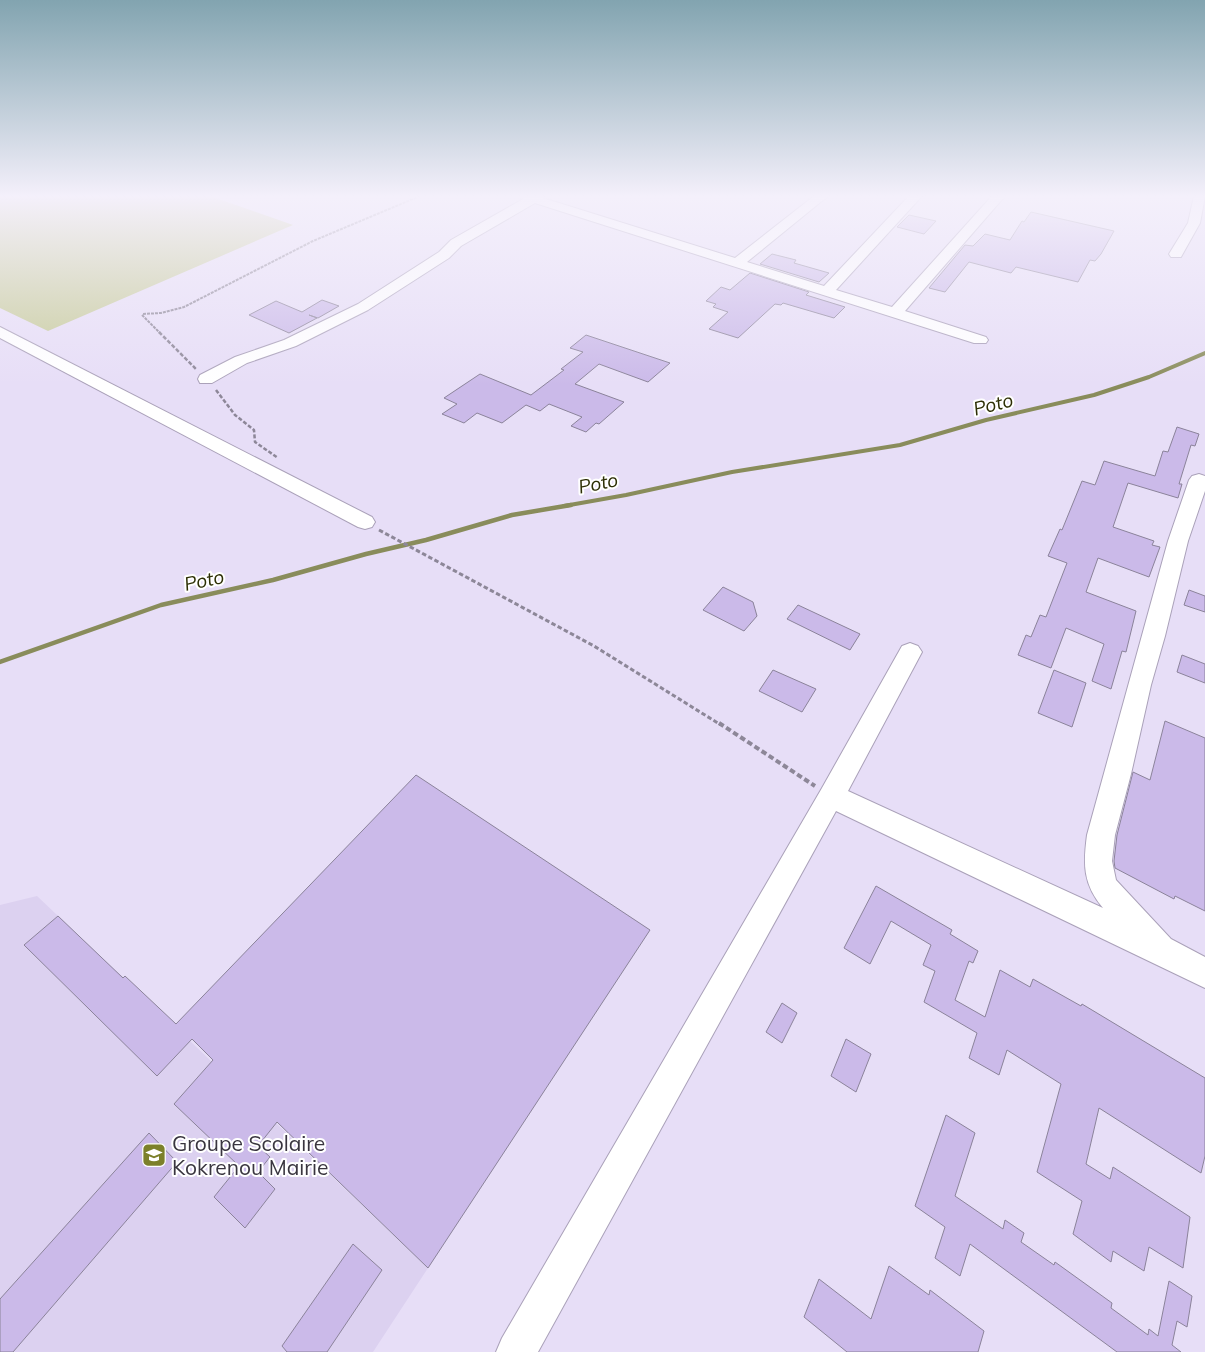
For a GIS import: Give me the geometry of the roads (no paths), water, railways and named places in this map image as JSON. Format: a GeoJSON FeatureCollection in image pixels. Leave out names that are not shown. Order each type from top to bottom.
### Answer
{"type":"FeatureCollection","features":[{"type":"Feature","properties":{"kind":"street"},"geometry":{"type":"LineString","coordinates":[[206,379],[241,360],[290,343],[363,307],[438,259]]}},
{"type":"Feature","properties":{"kind":"street"},"geometry":{"type":"LineString","coordinates":[[725,259],[980,340]]}},
{"type":"Feature","properties":{"kind":"street"},"geometry":{"type":"LineString","coordinates":[[737,263],[742,259]]}},
{"type":"Feature","properties":{"kind":"street"},"geometry":{"type":"LineString","coordinates":[[828,292],[858,259]]}},
{"type":"Feature","properties":{"kind":"street"},"geometry":{"type":"LineString","coordinates":[[896,313],[943,259]]}},
{"type":"Feature","properties":{"kind":"street"},"geometry":{"type":"LineString","coordinates":[[0,332],[365,522]]}},
{"type":"Feature","properties":{"kind":"street"},"geometry":{"type":"LineString","coordinates":[[1160,950],[1103,886],[1098,861],[1101,835],[1178,541],[1199,480]]}},
{"type":"Feature","properties":{"kind":"street"},"geometry":{"type":"LineString","coordinates":[[516,1352],[831,796],[910,652]]}},
{"type":"Feature","properties":{"kind":"street"},"geometry":{"type":"LineString","coordinates":[[831,796],[1160,950],[1205,973]]}},
{"type":"Feature","properties":{"kind":"waterway","name":"Poto"},"geometry":{"type":"LineString","coordinates":[[564,506],[626,495],[732,472],[900,445],[986,420],[1094,395],[1149,377],[1205,353]]}},
{"type":"Feature","properties":{"kind":"waterway","name":"Poto"},"geometry":{"type":"LineString","coordinates":[[0,662],[161,605],[273,580],[366,554],[426,540],[512,515],[571,505]]}},
{"type":"Feature","properties":{"kind":"place","name":"Groupe Scolaire Kokrenou Mairie"},"geometry":{"type":"Point","coordinates":[154,1155]}}]}
